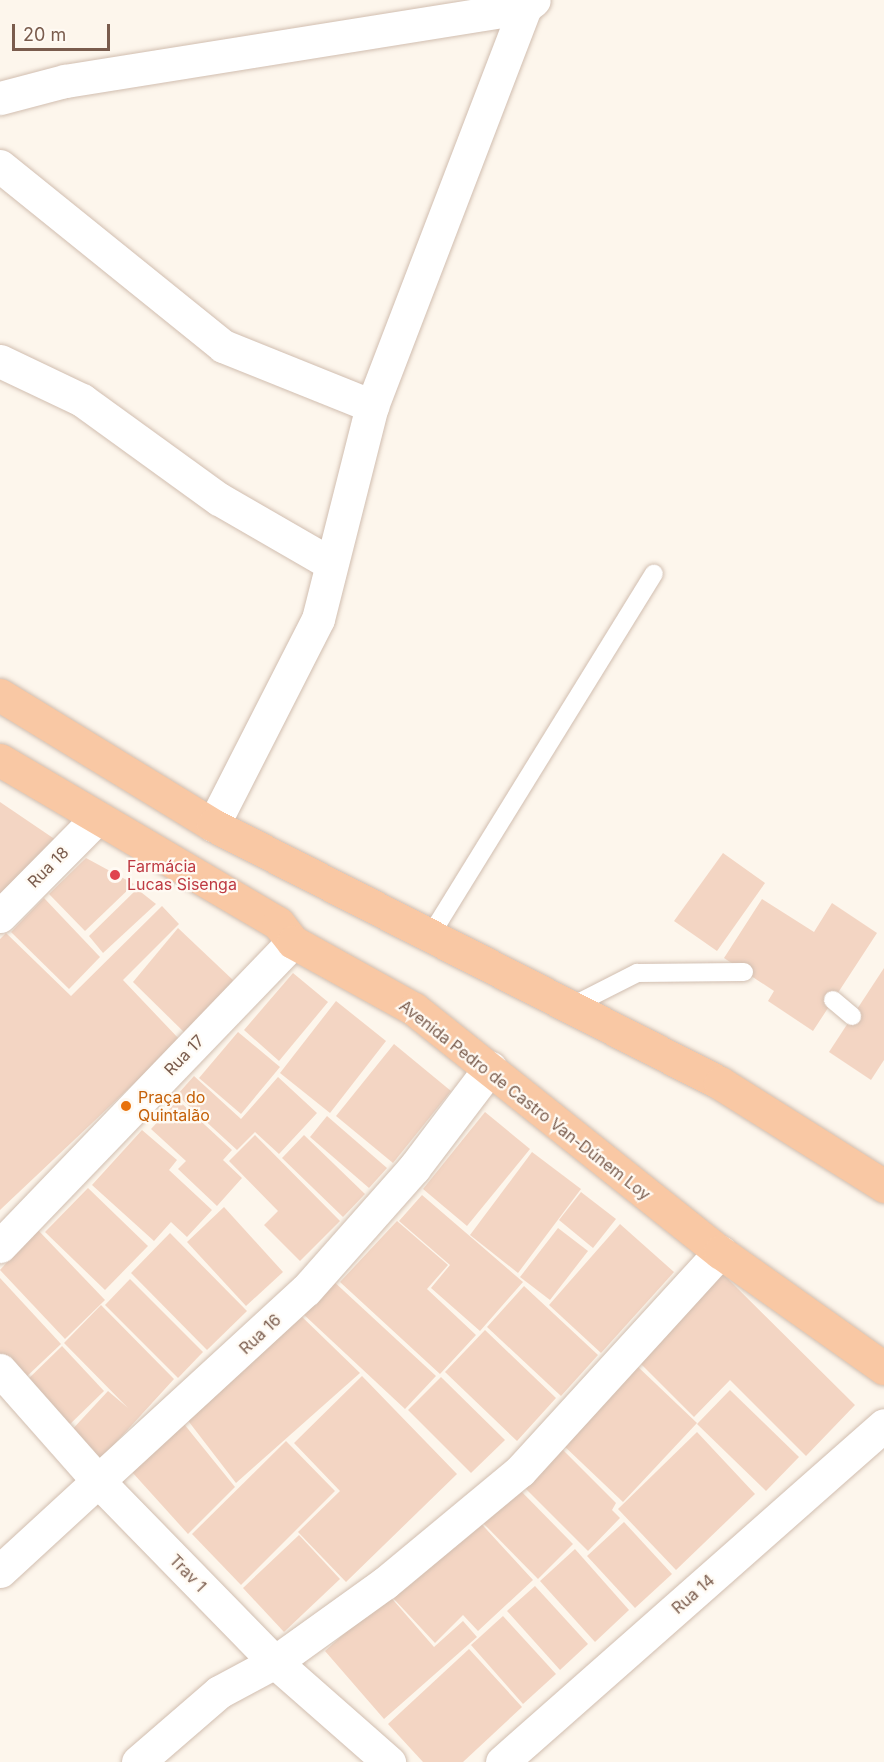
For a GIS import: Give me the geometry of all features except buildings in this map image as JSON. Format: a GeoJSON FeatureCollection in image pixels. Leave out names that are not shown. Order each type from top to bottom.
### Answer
{"type":"FeatureCollection","features":[{"type":"Feature","properties":{"kind":"highway"},"geometry":{"type":"LineString","coordinates":[[0,695],[213,825],[430,936],[573,1005],[720,1083],[884,1186]]}},
{"type":"Feature","properties":{"kind":"highway","name":"Avenida Pedro de Castro Van-Dúnem Loy"},"geometry":{"type":"LineString","coordinates":[[0,760],[96,819],[278,923],[293,942],[414,1009],[720,1252],[884,1368]]}},
{"type":"Feature","properties":{"kind":"street"},"geometry":{"type":"LineString","coordinates":[[0,98],[65,81],[529,4]]}},
{"type":"Feature","properties":{"kind":"street"},"geometry":{"type":"LineString","coordinates":[[213,825],[309,639],[372,406],[529,4]]}},
{"type":"Feature","properties":{"kind":"street"},"geometry":{"type":"LineString","coordinates":[[0,166],[223,346],[372,406]]}},
{"type":"Feature","properties":{"kind":"street"},"geometry":{"type":"LineString","coordinates":[[0,361],[82,400],[219,499],[328,562]]}},
{"type":"Feature","properties":{"kind":"street","name":"Rua 18"},"geometry":{"type":"LineString","coordinates":[[0,916],[96,819]]}},
{"type":"Feature","properties":{"kind":"street","name":"Rua 17"},"geometry":{"type":"LineString","coordinates":[[0,1246],[293,942]]}},
{"type":"Feature","properties":{"kind":"street","name":"Rua 16"},"geometry":{"type":"LineString","coordinates":[[0,1571],[101,1484],[306,1290],[414,1168],[490,1068]]}},
{"type":"Feature","properties":{"kind":"street"},"geometry":{"type":"LineString","coordinates":[[138,1762],[219,1692],[275,1662],[385,1583],[520,1471],[720,1252]]}},
{"type":"Feature","properties":{"kind":"street","name":"Trav 1"},"geometry":{"type":"LineString","coordinates":[[0,1370],[101,1484],[275,1662],[389,1762]]}},
{"type":"Feature","properties":{"kind":"street","name":"Rua 14"},"geometry":{"type":"LineString","coordinates":[[502,1762],[884,1425]]}},
{"type":"Feature","properties":{"kind":"lane"},"geometry":{"type":"LineString","coordinates":[[430,936],[654,574]]}},
{"type":"Feature","properties":{"kind":"lane"},"geometry":{"type":"LineString","coordinates":[[573,1005],[637,972],[744,972]]}},
{"type":"Feature","properties":{"kind":"lane"},"geometry":{"type":"LineString","coordinates":[[833,1000],[852,1016]]}},
{"type":"Feature","properties":{"kind":"place","name":"Farmácia Lucas Sisenga"},"geometry":{"type":"Point","coordinates":[115,875]}},
{"type":"Feature","properties":{"kind":"place","name":"Praça do Quintalão"},"geometry":{"type":"Point","coordinates":[126,1106]}}]}
